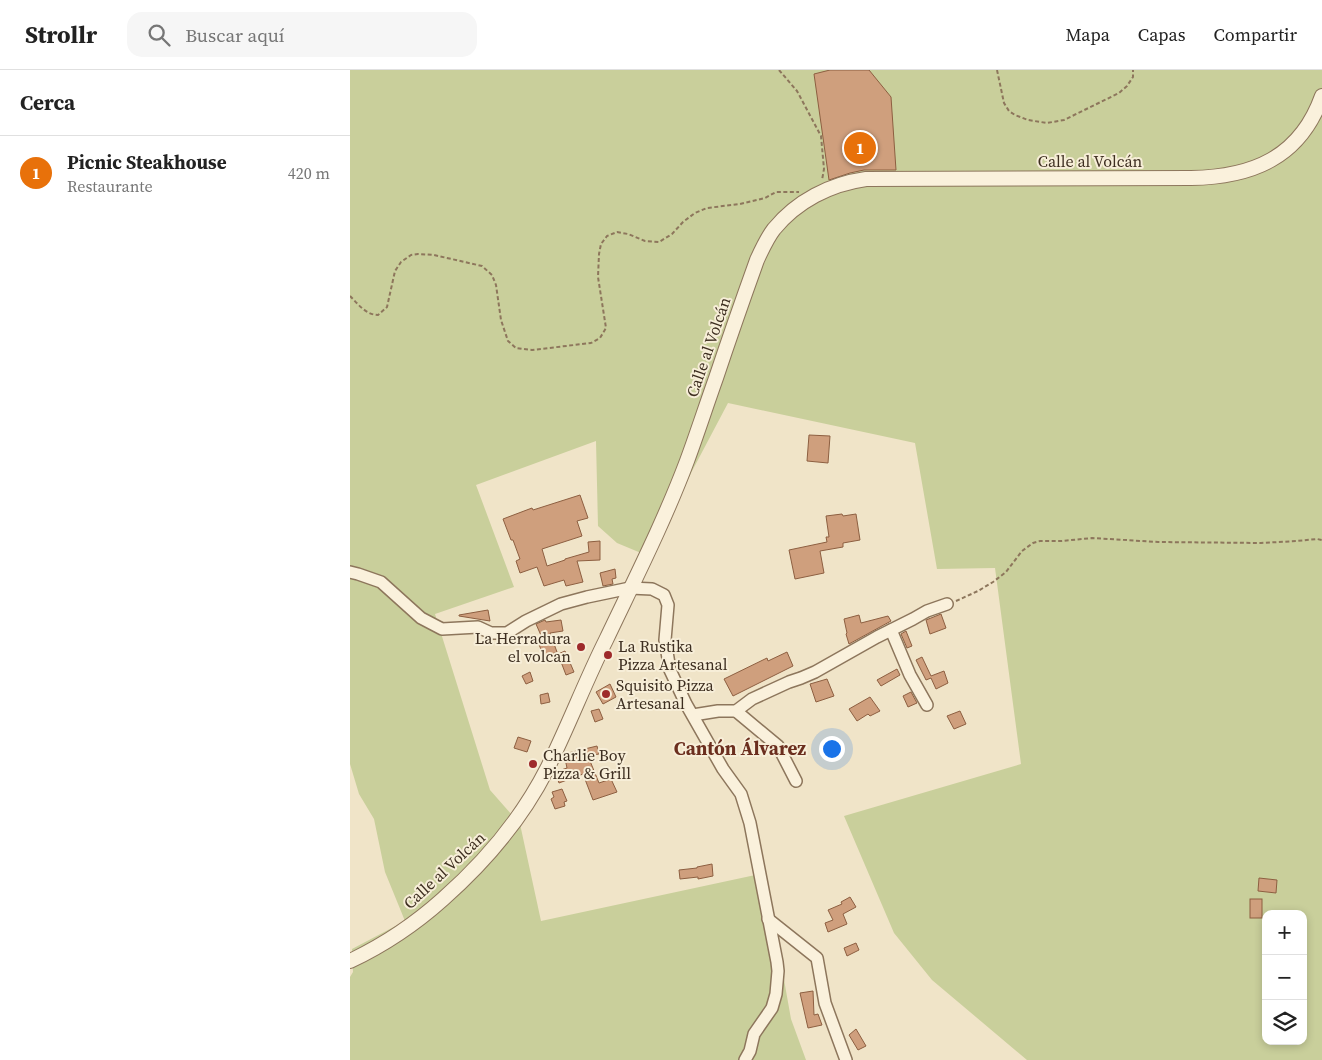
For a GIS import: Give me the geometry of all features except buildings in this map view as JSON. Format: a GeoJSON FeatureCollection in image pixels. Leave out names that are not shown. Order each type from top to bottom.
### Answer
{"type":"FeatureCollection","features":[{"type":"Feature","properties":{"kind":"street","name":"Calle al Volcán"},"geometry":{"type":"LineString","coordinates":[[350,961],[391,940],[428,912],[473,872],[502,840],[523,811],[562,739],[592,668],[660,526],[687,462],[757,260],[767,239],[781,222],[807,200],[820,192],[833,186],[854,181],[878,179],[1210,178],[1229,176],[1257,167],[1291,146],[1306,128],[1322,96]]}},
{"type":"Feature","properties":{"kind":"street"},"geometry":{"type":"LineString","coordinates":[[350,572],[381,582],[421,618],[442,629],[478,628],[491,633],[507,633],[526,621],[561,604],[587,597],[630,588],[652,589],[664,594],[668,611],[665,640],[670,670],[692,715],[723,769],[741,794],[750,823],[777,962],[776,994],[772,1008],[754,1034],[745,1060]]}},
{"type":"Feature","properties":{"kind":"street"},"geometry":{"type":"LineString","coordinates":[[692,715],[711,711],[736,711],[752,699],[815,672],[854,649],[927,611],[947,604]]}},
{"type":"Feature","properties":{"kind":"street"},"geometry":{"type":"LineString","coordinates":[[891,630],[910,675],[927,705]]}},
{"type":"Feature","properties":{"kind":"street"},"geometry":{"type":"LineString","coordinates":[[736,711],[778,746],[796,781]]}},
{"type":"Feature","properties":{"kind":"street"},"geometry":{"type":"LineString","coordinates":[[768,919],[817,958],[825,1003],[846,1060]]}},
{"type":"Feature","properties":{"kind":"path"},"geometry":{"type":"LineString","coordinates":[[780,70],[797,90],[821,136],[824,169],[820,192]]}},
{"type":"Feature","properties":{"kind":"path"},"geometry":{"type":"LineString","coordinates":[[997,70],[1004,103],[1009,111],[1021,118],[1047,123],[1064,120],[1119,93],[1133,77],[1133,70]]}},
{"type":"Feature","properties":{"kind":"path"},"geometry":{"type":"LineString","coordinates":[[350,296],[363,310],[372,315],[378,315],[387,307],[395,271],[401,262],[411,255],[434,255],[482,266],[492,275],[496,285],[501,320],[508,341],[516,348],[532,350],[591,343],[600,338],[606,328],[598,277],[601,244],[607,236],[617,232],[645,241],[658,242],[672,234],[695,213],[707,208],[740,204],[765,198],[776,192],[799,192]]}},
{"type":"Feature","properties":{"kind":"path"},"geometry":{"type":"LineString","coordinates":[[947,604],[978,591],[993,582],[1006,572],[1022,550],[1040,541],[1061,542],[1092,538],[1158,542],[1261,543],[1322,540]]}},
{"type":"Feature","properties":{"kind":"green space"},"geometry":{"type":"Polygon","coordinates":[[[350,70],[1322,70],[1322,1060],[1027,1060],[932,980],[894,933],[844,816],[1021,764],[995,568],[937,569],[915,443],[728,403],[691,473],[653,558],[617,543],[598,526],[596,441],[476,485],[514,587],[435,614],[490,790],[520,824],[541,921],[760,874],[777,940],[791,1019],[806,1060],[350,1060],[352,949],[405,921],[385,872],[374,819],[359,794],[350,764],[350,70]]]}},
{"type":"Feature","properties":{"kind":"place","name":"Picnic Steakhouse"},"geometry":{"type":"Point","coordinates":[860,148]}},
{"type":"Feature","properties":{"kind":"place","name":"La Herradura el volcan"},"geometry":{"type":"Point","coordinates":[581,647]}},
{"type":"Feature","properties":{"kind":"place","name":"La Rustika Pizza Artesanal"},"geometry":{"type":"Point","coordinates":[608,655]}},
{"type":"Feature","properties":{"kind":"place","name":"Squisito Pizza Artesanal"},"geometry":{"type":"Point","coordinates":[606,694]}},
{"type":"Feature","properties":{"kind":"place","name":"Charlie Boy Pizza & Grill"},"geometry":{"type":"Point","coordinates":[533,764]}},
{"type":"Feature","properties":{"kind":"district","name":"Cantón Álvarez"},"geometry":{"type":"Point","coordinates":[740,748]}}]}
